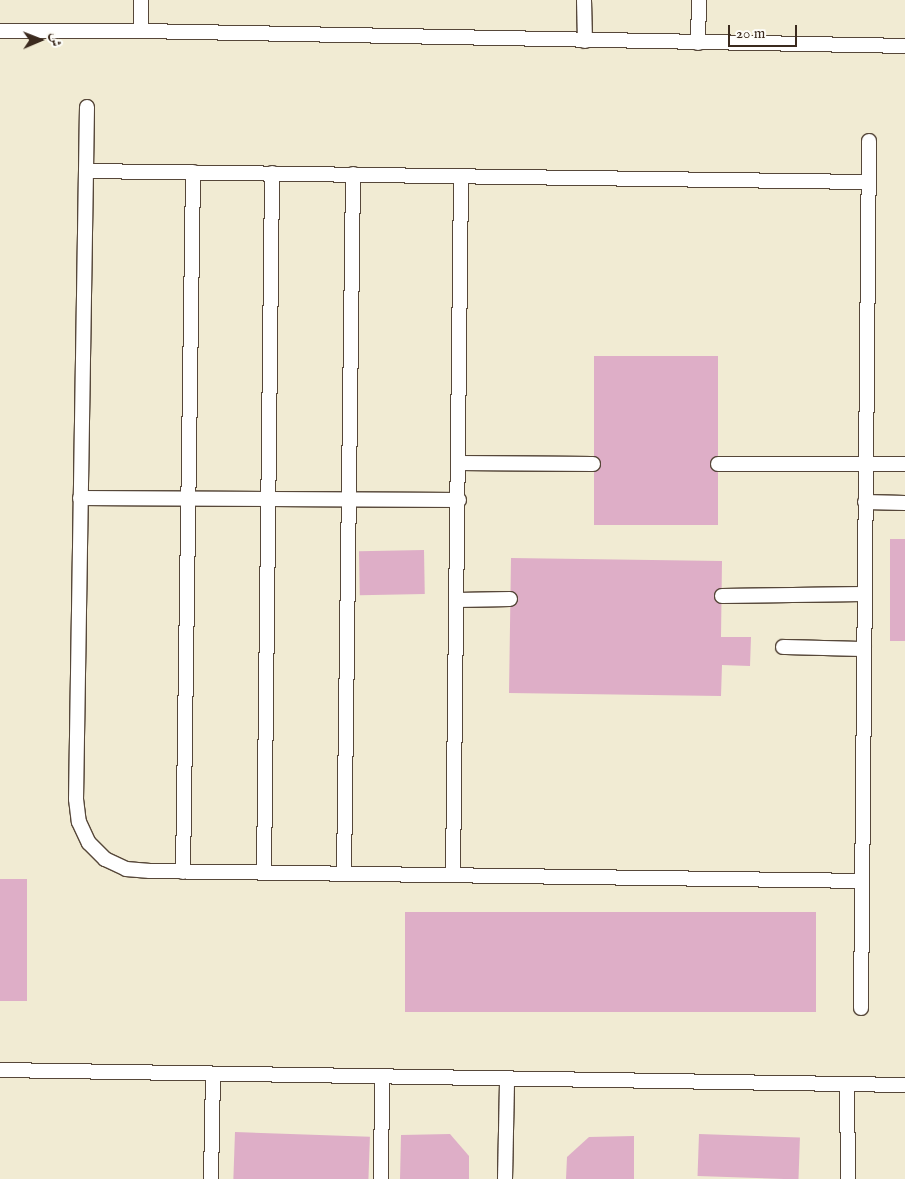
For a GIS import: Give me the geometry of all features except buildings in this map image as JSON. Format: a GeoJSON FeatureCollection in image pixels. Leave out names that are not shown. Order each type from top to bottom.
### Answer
{"type":"FeatureCollection","features":[{"type":"Feature","properties":{"kind":"lane"},"geometry":{"type":"LineString","coordinates":[[141,0],[141,31]]}},
{"type":"Feature","properties":{"kind":"lane"},"geometry":{"type":"LineString","coordinates":[[584,0],[585,40]]}},
{"type":"Feature","properties":{"kind":"lane"},"geometry":{"type":"LineString","coordinates":[[698,0],[698,43]]}},
{"type":"Feature","properties":{"kind":"lane"},"geometry":{"type":"LineString","coordinates":[[0,31],[141,31],[905,46]]}},
{"type":"Feature","properties":{"kind":"lane"},"geometry":{"type":"LineString","coordinates":[[87,107],[76,799],[79,822],[89,843],[105,860],[126,869],[183,872],[344,872],[862,881]]}},
{"type":"Feature","properties":{"kind":"lane"},"geometry":{"type":"LineString","coordinates":[[861,1008],[869,141]]}},
{"type":"Feature","properties":{"kind":"lane"},"geometry":{"type":"LineString","coordinates":[[86,170],[868,182]]}},
{"type":"Feature","properties":{"kind":"lane"},"geometry":{"type":"LineString","coordinates":[[183,872],[193,172]]}},
{"type":"Feature","properties":{"kind":"lane"},"geometry":{"type":"LineString","coordinates":[[264,872],[272,173]]}},
{"type":"Feature","properties":{"kind":"lane"},"geometry":{"type":"LineString","coordinates":[[344,872],[353,174]]}},
{"type":"Feature","properties":{"kind":"lane"},"geometry":{"type":"LineString","coordinates":[[452,874],[459,463],[461,176]]}},
{"type":"Feature","properties":{"kind":"lane"},"geometry":{"type":"LineString","coordinates":[[459,463],[594,464]]}},
{"type":"Feature","properties":{"kind":"lane"},"geometry":{"type":"LineString","coordinates":[[718,464],[905,464]]}},
{"type":"Feature","properties":{"kind":"lane"},"geometry":{"type":"LineString","coordinates":[[80,498],[458,500]]}},
{"type":"Feature","properties":{"kind":"lane"},"geometry":{"type":"LineString","coordinates":[[865,502],[905,503]]}},
{"type":"Feature","properties":{"kind":"lane"},"geometry":{"type":"LineString","coordinates":[[722,596],[864,594]]}},
{"type":"Feature","properties":{"kind":"lane"},"geometry":{"type":"LineString","coordinates":[[457,600],[510,599]]}},
{"type":"Feature","properties":{"kind":"lane"},"geometry":{"type":"LineString","coordinates":[[783,647],[864,649]]}},
{"type":"Feature","properties":{"kind":"lane"},"geometry":{"type":"LineString","coordinates":[[0,1070],[382,1078],[905,1085]]}},
{"type":"Feature","properties":{"kind":"lane"},"geometry":{"type":"LineString","coordinates":[[211,1179],[212,1074]]}},
{"type":"Feature","properties":{"kind":"lane"},"geometry":{"type":"LineString","coordinates":[[380,1179],[382,1078]]}},
{"type":"Feature","properties":{"kind":"lane"},"geometry":{"type":"LineString","coordinates":[[505,1179],[506,1080]]}},
{"type":"Feature","properties":{"kind":"lane"},"geometry":{"type":"LineString","coordinates":[[847,1084],[848,1179]]}}]}
